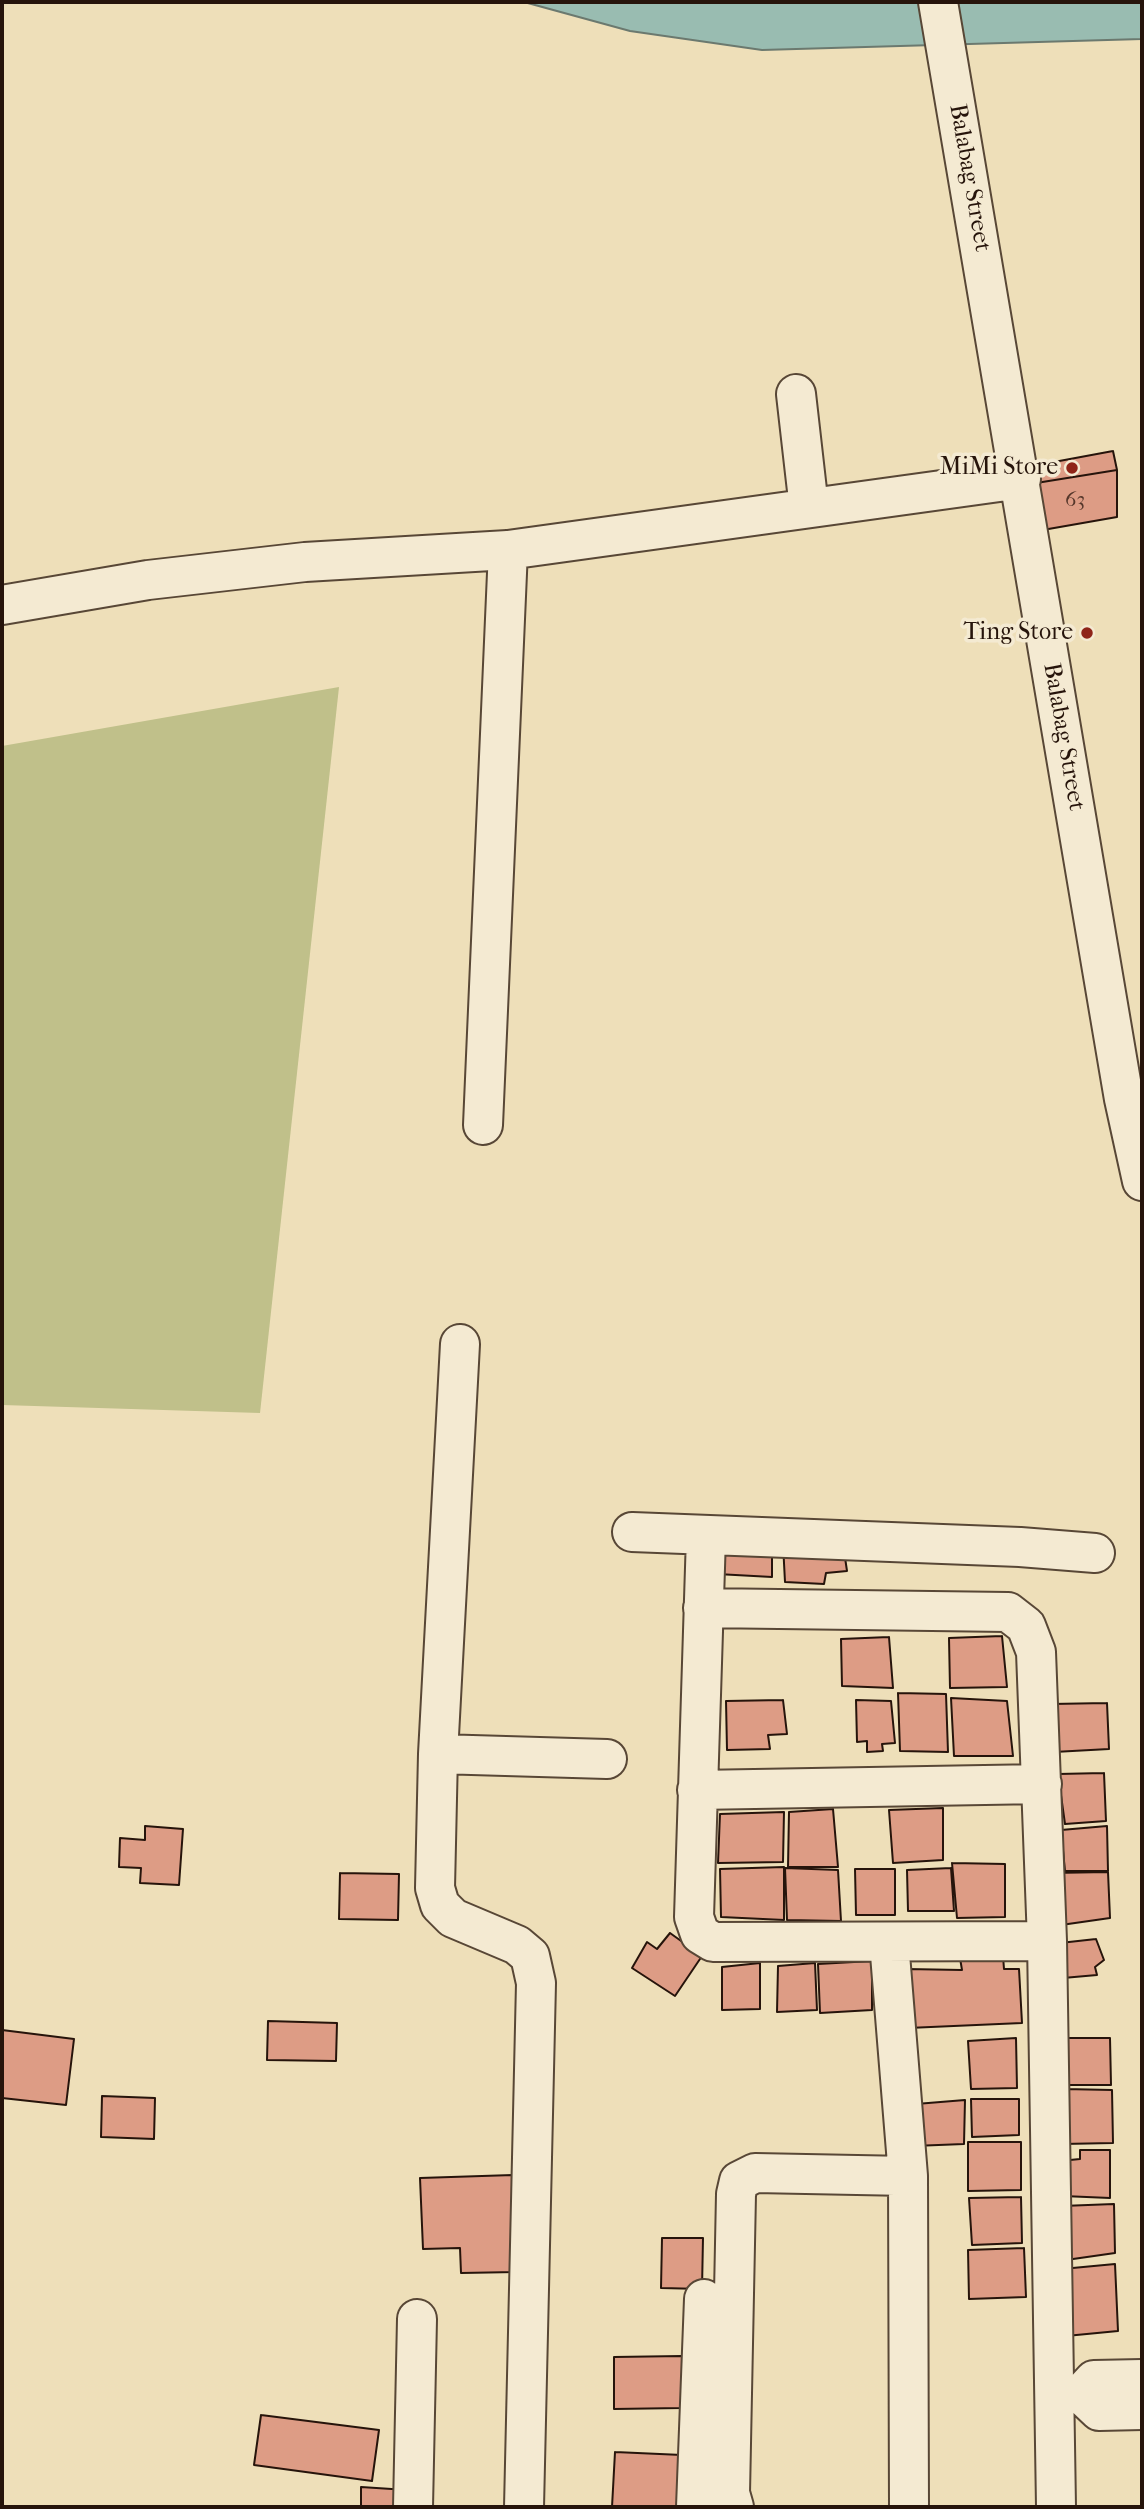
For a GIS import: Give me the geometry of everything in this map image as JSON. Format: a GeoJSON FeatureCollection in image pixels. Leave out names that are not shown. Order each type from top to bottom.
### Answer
{"type":"FeatureCollection","features":[{"type":"Feature","properties":{"kind":"street","name":"Balabag Street"},"geometry":{"type":"LineString","coordinates":[[938,2],[1122,1085],[1142,1181]]}},
{"type":"Feature","properties":{"kind":"street"},"geometry":{"type":"LineString","coordinates":[[796,394],[809,508]]}},
{"type":"Feature","properties":{"kind":"street"},"geometry":{"type":"LineString","coordinates":[[2,606],[148,580],[305,562],[508,550],[1021,479]]}},
{"type":"Feature","properties":{"kind":"street"},"geometry":{"type":"LineString","coordinates":[[483,1125],[508,550]]}},
{"type":"Feature","properties":{"kind":"street"},"geometry":{"type":"LineString","coordinates":[[460,1344],[438,1754],[435,1888],[440,1905],[453,1918],[517,1945],[530,1956],[536,1983],[524,2507]]}},
{"type":"Feature","properties":{"kind":"street"},"geometry":{"type":"LineString","coordinates":[[632,1532],[1020,1547],[1095,1553]]}},
{"type":"Feature","properties":{"kind":"street"},"geometry":{"type":"LineString","coordinates":[[706,1536],[694,1917],[700,1934],[713,1942],[1047,1941]]}},
{"type":"Feature","properties":{"kind":"street"},"geometry":{"type":"LineString","coordinates":[[703,1608],[1008,1612],[1026,1626],[1036,1652],[1068,2394],[1056,2507]]}},
{"type":"Feature","properties":{"kind":"street"},"geometry":{"type":"LineString","coordinates":[[438,1754],[607,1759]]}},
{"type":"Feature","properties":{"kind":"street"},"geometry":{"type":"LineString","coordinates":[[696,1790],[1042,1784]]}},
{"type":"Feature","properties":{"kind":"street"},"geometry":{"type":"LineString","coordinates":[[889,1942],[908,2176],[909,2507]]}},
{"type":"Feature","properties":{"kind":"street"},"geometry":{"type":"LineString","coordinates":[[734,2507],[730,2493],[736,2194],[739,2181],[755,2173],[908,2176]]}},
{"type":"Feature","properties":{"kind":"street"},"geometry":{"type":"LineString","coordinates":[[696,2507],[704,2299]]}},
{"type":"Feature","properties":{"kind":"street"},"geometry":{"type":"LineString","coordinates":[[413,2507],[417,2319]]}},
{"type":"Feature","properties":{"kind":"street"},"geometry":{"type":"LineString","coordinates":[[1068,2394],[1094,2380],[1142,2379]]}},
{"type":"Feature","properties":{"kind":"street"},"geometry":{"type":"LineString","coordinates":[[1068,2394],[1099,2411],[1142,2410]]}},
{"type":"Feature","properties":{"kind":"green space"},"geometry":{"type":"Polygon","coordinates":[[[339,687],[260,1413],[2,1405],[2,746],[339,687]]]}},
{"type":"Feature","properties":{"kind":"water"},"geometry":{"type":"Polygon","coordinates":[[[524,2],[1142,2],[1142,39],[762,50],[630,31],[524,2]]]}},
{"type":"Feature","properties":{"kind":"building","name":"MiMi Store"},"geometry":{"type":"Polygon","coordinates":[[[1113,451],[1117,470],[1030,484],[1027,467],[1113,451]]]}},
{"type":"Feature","properties":{"kind":"building"},"geometry":{"type":"Polygon","coordinates":[[[1117,470],[1117,517],[1037,531],[1030,484],[1117,470]]]}},
{"type":"Feature","properties":{"kind":"building"},"geometry":{"type":"Polygon","coordinates":[[[772,1541],[772,1577],[717,1574],[718,1542],[772,1541]]]}},
{"type":"Feature","properties":{"kind":"building"},"geometry":{"type":"Polygon","coordinates":[[[783,1544],[843,1544],[847,1571],[826,1573],[824,1584],[785,1582],[783,1544]]]}},
{"type":"Feature","properties":{"kind":"building"},"geometry":{"type":"Polygon","coordinates":[[[1002,1636],[1007,1687],[950,1688],[949,1638],[1002,1636]]]}},
{"type":"Feature","properties":{"kind":"building"},"geometry":{"type":"Polygon","coordinates":[[[889,1637],[893,1688],[842,1686],[841,1639],[889,1637]]]}},
{"type":"Feature","properties":{"kind":"building"},"geometry":{"type":"Polygon","coordinates":[[[898,1693],[946,1694],[948,1752],[900,1751],[898,1693]]]}},
{"type":"Feature","properties":{"kind":"building"},"geometry":{"type":"Polygon","coordinates":[[[951,1698],[1007,1701],[1013,1756],[954,1756],[951,1698]]]}},
{"type":"Feature","properties":{"kind":"building"},"geometry":{"type":"Polygon","coordinates":[[[783,1700],[787,1734],[768,1735],[770,1749],[727,1750],[726,1701],[783,1700]]]}},
{"type":"Feature","properties":{"kind":"building"},"geometry":{"type":"Polygon","coordinates":[[[856,1700],[891,1701],[895,1743],[882,1744],[883,1751],[867,1752],[867,1741],[857,1742],[856,1700]]]}},
{"type":"Feature","properties":{"kind":"building"},"geometry":{"type":"Polygon","coordinates":[[[1107,1703],[1109,1749],[1054,1752],[1051,1704],[1107,1703]]]}},
{"type":"Feature","properties":{"kind":"building"},"geometry":{"type":"Polygon","coordinates":[[[1104,1773],[1106,1821],[1065,1824],[1058,1774],[1104,1773]]]}},
{"type":"Feature","properties":{"kind":"building"},"geometry":{"type":"Polygon","coordinates":[[[943,1808],[943,1860],[893,1863],[889,1810],[943,1808]]]}},
{"type":"Feature","properties":{"kind":"building"},"geometry":{"type":"Polygon","coordinates":[[[833,1809],[838,1867],[788,1867],[789,1812],[833,1809]]]}},
{"type":"Feature","properties":{"kind":"building"},"geometry":{"type":"Polygon","coordinates":[[[784,1812],[783,1862],[718,1863],[720,1814],[784,1812]]]}},
{"type":"Feature","properties":{"kind":"building"},"geometry":{"type":"Polygon","coordinates":[[[145,1826],[183,1829],[179,1885],[140,1883],[141,1868],[119,1867],[120,1838],[145,1840],[145,1826]]]}},
{"type":"Feature","properties":{"kind":"building"},"geometry":{"type":"Polygon","coordinates":[[[1107,1826],[1108,1871],[1065,1871],[1061,1830],[1107,1826]]]}},
{"type":"Feature","properties":{"kind":"building"},"geometry":{"type":"Polygon","coordinates":[[[952,1863],[1005,1864],[1005,1917],[957,1918],[952,1863]]]}},
{"type":"Feature","properties":{"kind":"building"},"geometry":{"type":"Polygon","coordinates":[[[784,1867],[784,1920],[721,1917],[720,1869],[784,1867]]]}},
{"type":"Feature","properties":{"kind":"building"},"geometry":{"type":"Polygon","coordinates":[[[785,1868],[838,1870],[841,1921],[787,1920],[785,1868]]]}},
{"type":"Feature","properties":{"kind":"building"},"geometry":{"type":"Polygon","coordinates":[[[951,1868],[954,1911],[908,1911],[907,1870],[951,1868]]]}},
{"type":"Feature","properties":{"kind":"building"},"geometry":{"type":"Polygon","coordinates":[[[855,1869],[895,1869],[895,1915],[856,1915],[855,1869]]]}},
{"type":"Feature","properties":{"kind":"building"},"geometry":{"type":"Polygon","coordinates":[[[1108,1872],[1110,1918],[1054,1926],[1051,1873],[1108,1872]]]}},
{"type":"Feature","properties":{"kind":"building"},"geometry":{"type":"Polygon","coordinates":[[[340,1873],[399,1874],[398,1920],[339,1919],[340,1873]]]}},
{"type":"Feature","properties":{"kind":"building"},"geometry":{"type":"Polygon","coordinates":[[[670,1933],[702,1956],[675,1996],[632,1968],[647,1942],[657,1949],[670,1933]]]}},
{"type":"Feature","properties":{"kind":"building"},"geometry":{"type":"Polygon","coordinates":[[[1096,1939],[1104,1960],[1095,1967],[1097,1975],[1063,1978],[1060,1943],[1096,1939]]]}},
{"type":"Feature","properties":{"kind":"building"},"geometry":{"type":"Polygon","coordinates":[[[1003,1956],[1004,1969],[1019,1969],[1022,2023],[908,2028],[906,1969],[962,1970],[960,1958],[1003,1956]]]}},
{"type":"Feature","properties":{"kind":"building"},"geometry":{"type":"Polygon","coordinates":[[[872,1961],[872,2010],[820,2013],[818,1964],[872,1961]]]}},
{"type":"Feature","properties":{"kind":"building"},"geometry":{"type":"Polygon","coordinates":[[[760,1963],[760,2009],[722,2010],[722,1967],[760,1963]]]}},
{"type":"Feature","properties":{"kind":"building"},"geometry":{"type":"Polygon","coordinates":[[[815,1963],[817,2010],[777,2012],[778,1966],[815,1963]]]}},
{"type":"Feature","properties":{"kind":"building"},"geometry":{"type":"Polygon","coordinates":[[[268,2021],[337,2023],[336,2061],[267,2060],[268,2021]]]}},
{"type":"Feature","properties":{"kind":"building"},"geometry":{"type":"Polygon","coordinates":[[[2,2030],[74,2039],[66,2105],[2,2098],[2,2030]]]}},
{"type":"Feature","properties":{"kind":"building"},"geometry":{"type":"Polygon","coordinates":[[[1016,2038],[1017,2088],[971,2089],[968,2041],[1016,2038]]]}},
{"type":"Feature","properties":{"kind":"building"},"geometry":{"type":"Polygon","coordinates":[[[1060,2038],[1110,2038],[1111,2085],[1064,2085],[1060,2038]]]}},
{"type":"Feature","properties":{"kind":"building"},"geometry":{"type":"Polygon","coordinates":[[[1064,2089],[1112,2090],[1113,2143],[1062,2144],[1064,2089]]]}},
{"type":"Feature","properties":{"kind":"building"},"geometry":{"type":"Polygon","coordinates":[[[102,2096],[155,2098],[154,2139],[101,2137],[102,2096]]]}},
{"type":"Feature","properties":{"kind":"building"},"geometry":{"type":"Polygon","coordinates":[[[971,2099],[1019,2099],[1019,2135],[972,2137],[971,2099]]]}},
{"type":"Feature","properties":{"kind":"building"},"geometry":{"type":"Polygon","coordinates":[[[965,2100],[964,2144],[913,2146],[916,2104],[965,2100]]]}},
{"type":"Feature","properties":{"kind":"building"},"geometry":{"type":"Polygon","coordinates":[[[968,2142],[1021,2142],[1021,2190],[968,2191],[968,2142]]]}},
{"type":"Feature","properties":{"kind":"building"},"geometry":{"type":"Polygon","coordinates":[[[1080,2150],[1110,2150],[1110,2198],[1063,2196],[1060,2161],[1080,2159],[1080,2150]]]}},
{"type":"Feature","properties":{"kind":"building"},"geometry":{"type":"Polygon","coordinates":[[[513,2175],[516,2272],[461,2273],[460,2248],[423,2249],[420,2178],[513,2175]]]}},
{"type":"Feature","properties":{"kind":"building"},"geometry":{"type":"Polygon","coordinates":[[[1021,2197],[1022,2243],[972,2245],[969,2198],[1021,2197]]]}},
{"type":"Feature","properties":{"kind":"building"},"geometry":{"type":"Polygon","coordinates":[[[1114,2204],[1115,2253],[1066,2260],[1062,2206],[1114,2204]]]}},
{"type":"Feature","properties":{"kind":"building"},"geometry":{"type":"Polygon","coordinates":[[[662,2238],[703,2238],[702,2289],[661,2288],[662,2238]]]}},
{"type":"Feature","properties":{"kind":"building"},"geometry":{"type":"Polygon","coordinates":[[[1024,2248],[1026,2297],[969,2299],[968,2250],[1024,2248]]]}},
{"type":"Feature","properties":{"kind":"building"},"geometry":{"type":"Polygon","coordinates":[[[1115,2264],[1118,2331],[1066,2336],[1062,2269],[1115,2264]]]}},
{"type":"Feature","properties":{"kind":"building"},"geometry":{"type":"Polygon","coordinates":[[[682,2356],[682,2408],[614,2409],[614,2357],[682,2356]]]}},
{"type":"Feature","properties":{"kind":"building"},"geometry":{"type":"Polygon","coordinates":[[[261,2415],[379,2430],[372,2481],[254,2465],[261,2415]]]}},
{"type":"Feature","properties":{"kind":"building"},"geometry":{"type":"Polygon","coordinates":[[[615,2452],[682,2455],[680,2507],[612,2507],[615,2452]]]}},
{"type":"Feature","properties":{"kind":"building"},"geometry":{"type":"Polygon","coordinates":[[[361,2487],[407,2490],[406,2507],[361,2507],[361,2487]]]}},
{"type":"Feature","properties":{"kind":"place","name":"MiMi Store"},"geometry":{"type":"Point","coordinates":[1072,468]}},
{"type":"Feature","properties":{"kind":"place","name":"Ting Store"},"geometry":{"type":"Point","coordinates":[1087,633]}}]}
